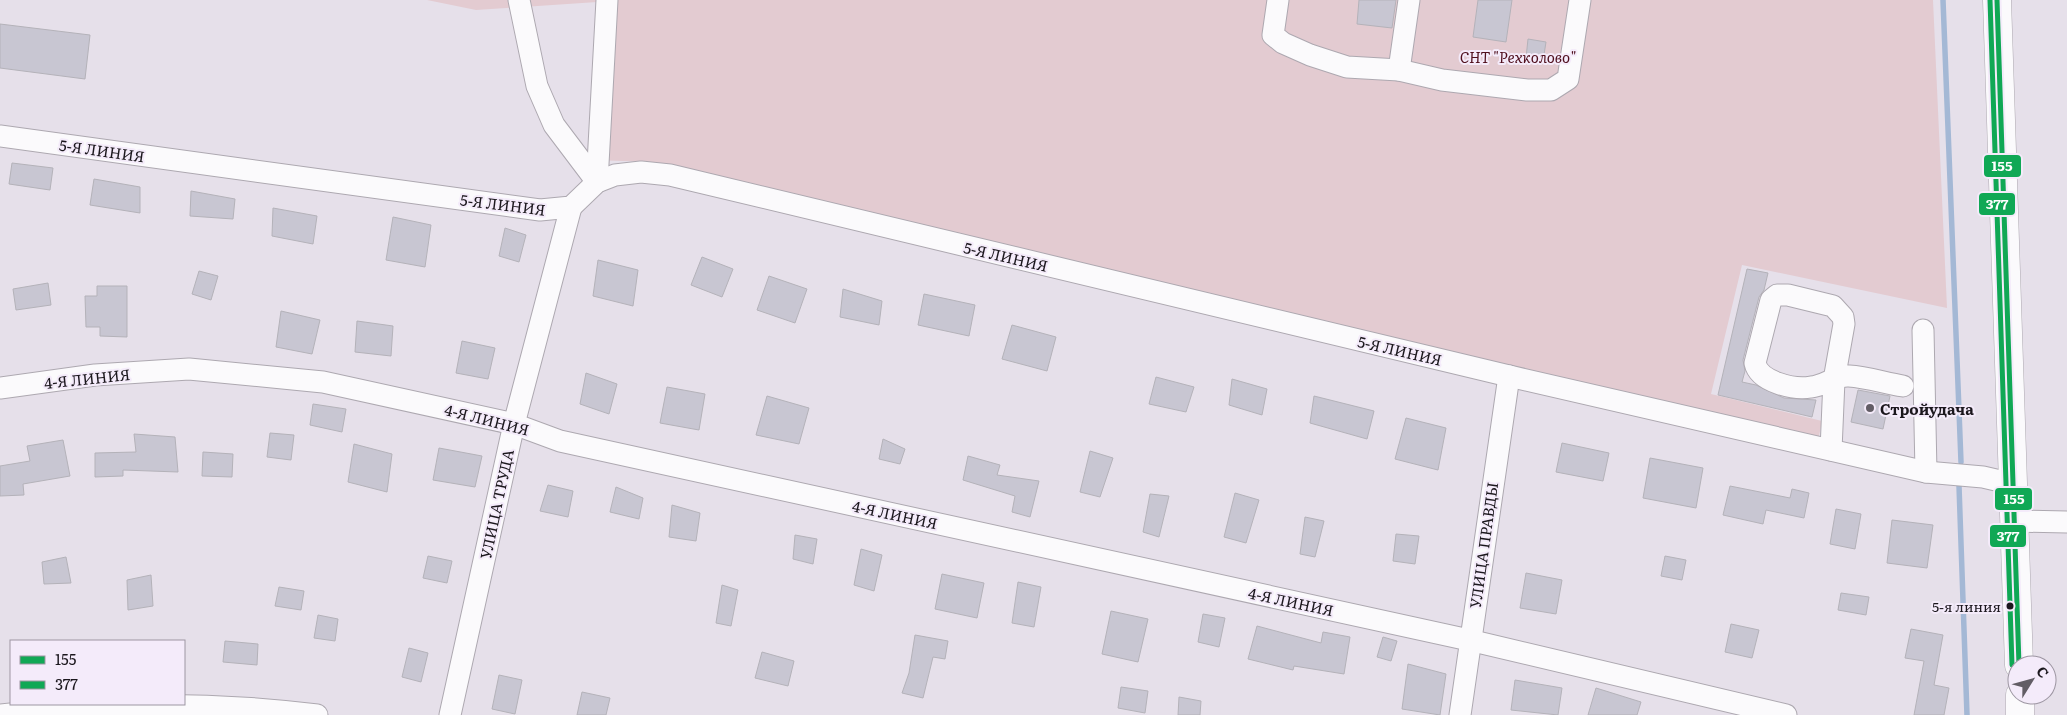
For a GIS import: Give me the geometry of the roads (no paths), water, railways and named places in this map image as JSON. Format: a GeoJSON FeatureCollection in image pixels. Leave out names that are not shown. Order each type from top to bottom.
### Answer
{"type":"FeatureCollection","features":[{"type":"Feature","properties":{"kind":"main road"},"geometry":{"type":"LineString","coordinates":[[1997,0],[2019,655]]}},
{"type":"Feature","properties":{"kind":"street"},"geometry":{"type":"LineString","coordinates":[[519,0],[537,86],[554,125],[597,182]]}},
{"type":"Feature","properties":{"kind":"street"},"geometry":{"type":"LineString","coordinates":[[597,182],[608,0]]}},
{"type":"Feature","properties":{"kind":"street"},"geometry":{"type":"LineString","coordinates":[[1278,0],[1273,35],[1283,43],[1310,55],[1347,67],[1399,70],[1442,80],[1527,90],[1551,90],[1568,79],[1580,0]]}},
{"type":"Feature","properties":{"kind":"street"},"geometry":{"type":"LineString","coordinates":[[1399,70],[1409,0]]}},
{"type":"Feature","properties":{"kind":"street","name":"5-Я ЛИНИЯ"},"geometry":{"type":"LineString","coordinates":[[0,136],[540,210],[571,207],[597,182],[615,175],[641,172],[670,175],[1508,376],[1926,472],[1983,478],[2013,484]]}},
{"type":"Feature","properties":{"kind":"street","name":"УЛИЦА ТРУДА"},"geometry":{"type":"LineString","coordinates":[[450,715],[514,424],[571,207]]}},
{"type":"Feature","properties":{"kind":"street"},"geometry":{"type":"LineString","coordinates":[[1831,450],[1834,380],[1844,324],[1843,317],[1833,306],[1788,295],[1777,295],[1771,300],[1755,363],[1757,372],[1774,382],[1811,388],[1834,380],[1846,376],[1903,386]]}},
{"type":"Feature","properties":{"kind":"street"},"geometry":{"type":"LineString","coordinates":[[1923,330],[1926,472]]}},
{"type":"Feature","properties":{"kind":"street","name":"4-Я ЛИНИЯ"},"geometry":{"type":"LineString","coordinates":[[0,388],[95,375],[189,369],[323,382],[514,424],[560,441],[1469,640],[1786,715]]}},
{"type":"Feature","properties":{"kind":"street","name":"УЛИЦА ПРАВДЫ"},"geometry":{"type":"LineString","coordinates":[[1460,715],[1469,640],[1508,376]]}},
{"type":"Feature","properties":{"kind":"street"},"geometry":{"type":"LineString","coordinates":[[2014,521],[2067,522]]}},
{"type":"Feature","properties":{"kind":"street"},"geometry":{"type":"LineString","coordinates":[[0,715],[65,707],[190,706],[317,715]]}},
{"type":"Feature","properties":{"kind":"waterway"},"geometry":{"type":"LineString","coordinates":[[1943,0],[1961,462]]}},
{"type":"Feature","properties":{"kind":"waterway"},"geometry":{"type":"LineString","coordinates":[[1959,486],[1967,715]]}},
{"type":"Feature","properties":{"kind":"place","name":"Стройудача"},"geometry":{"type":"Point","coordinates":[1870,408]}},
{"type":"Feature","properties":{"kind":"place","name":"5-я линия"},"geometry":{"type":"Point","coordinates":[2010,606]}},
{"type":"Feature","properties":{"kind":"park label","name":"СНТ \"Рехколово\""},"geometry":{"type":"Point","coordinates":[1518,56]}}]}
